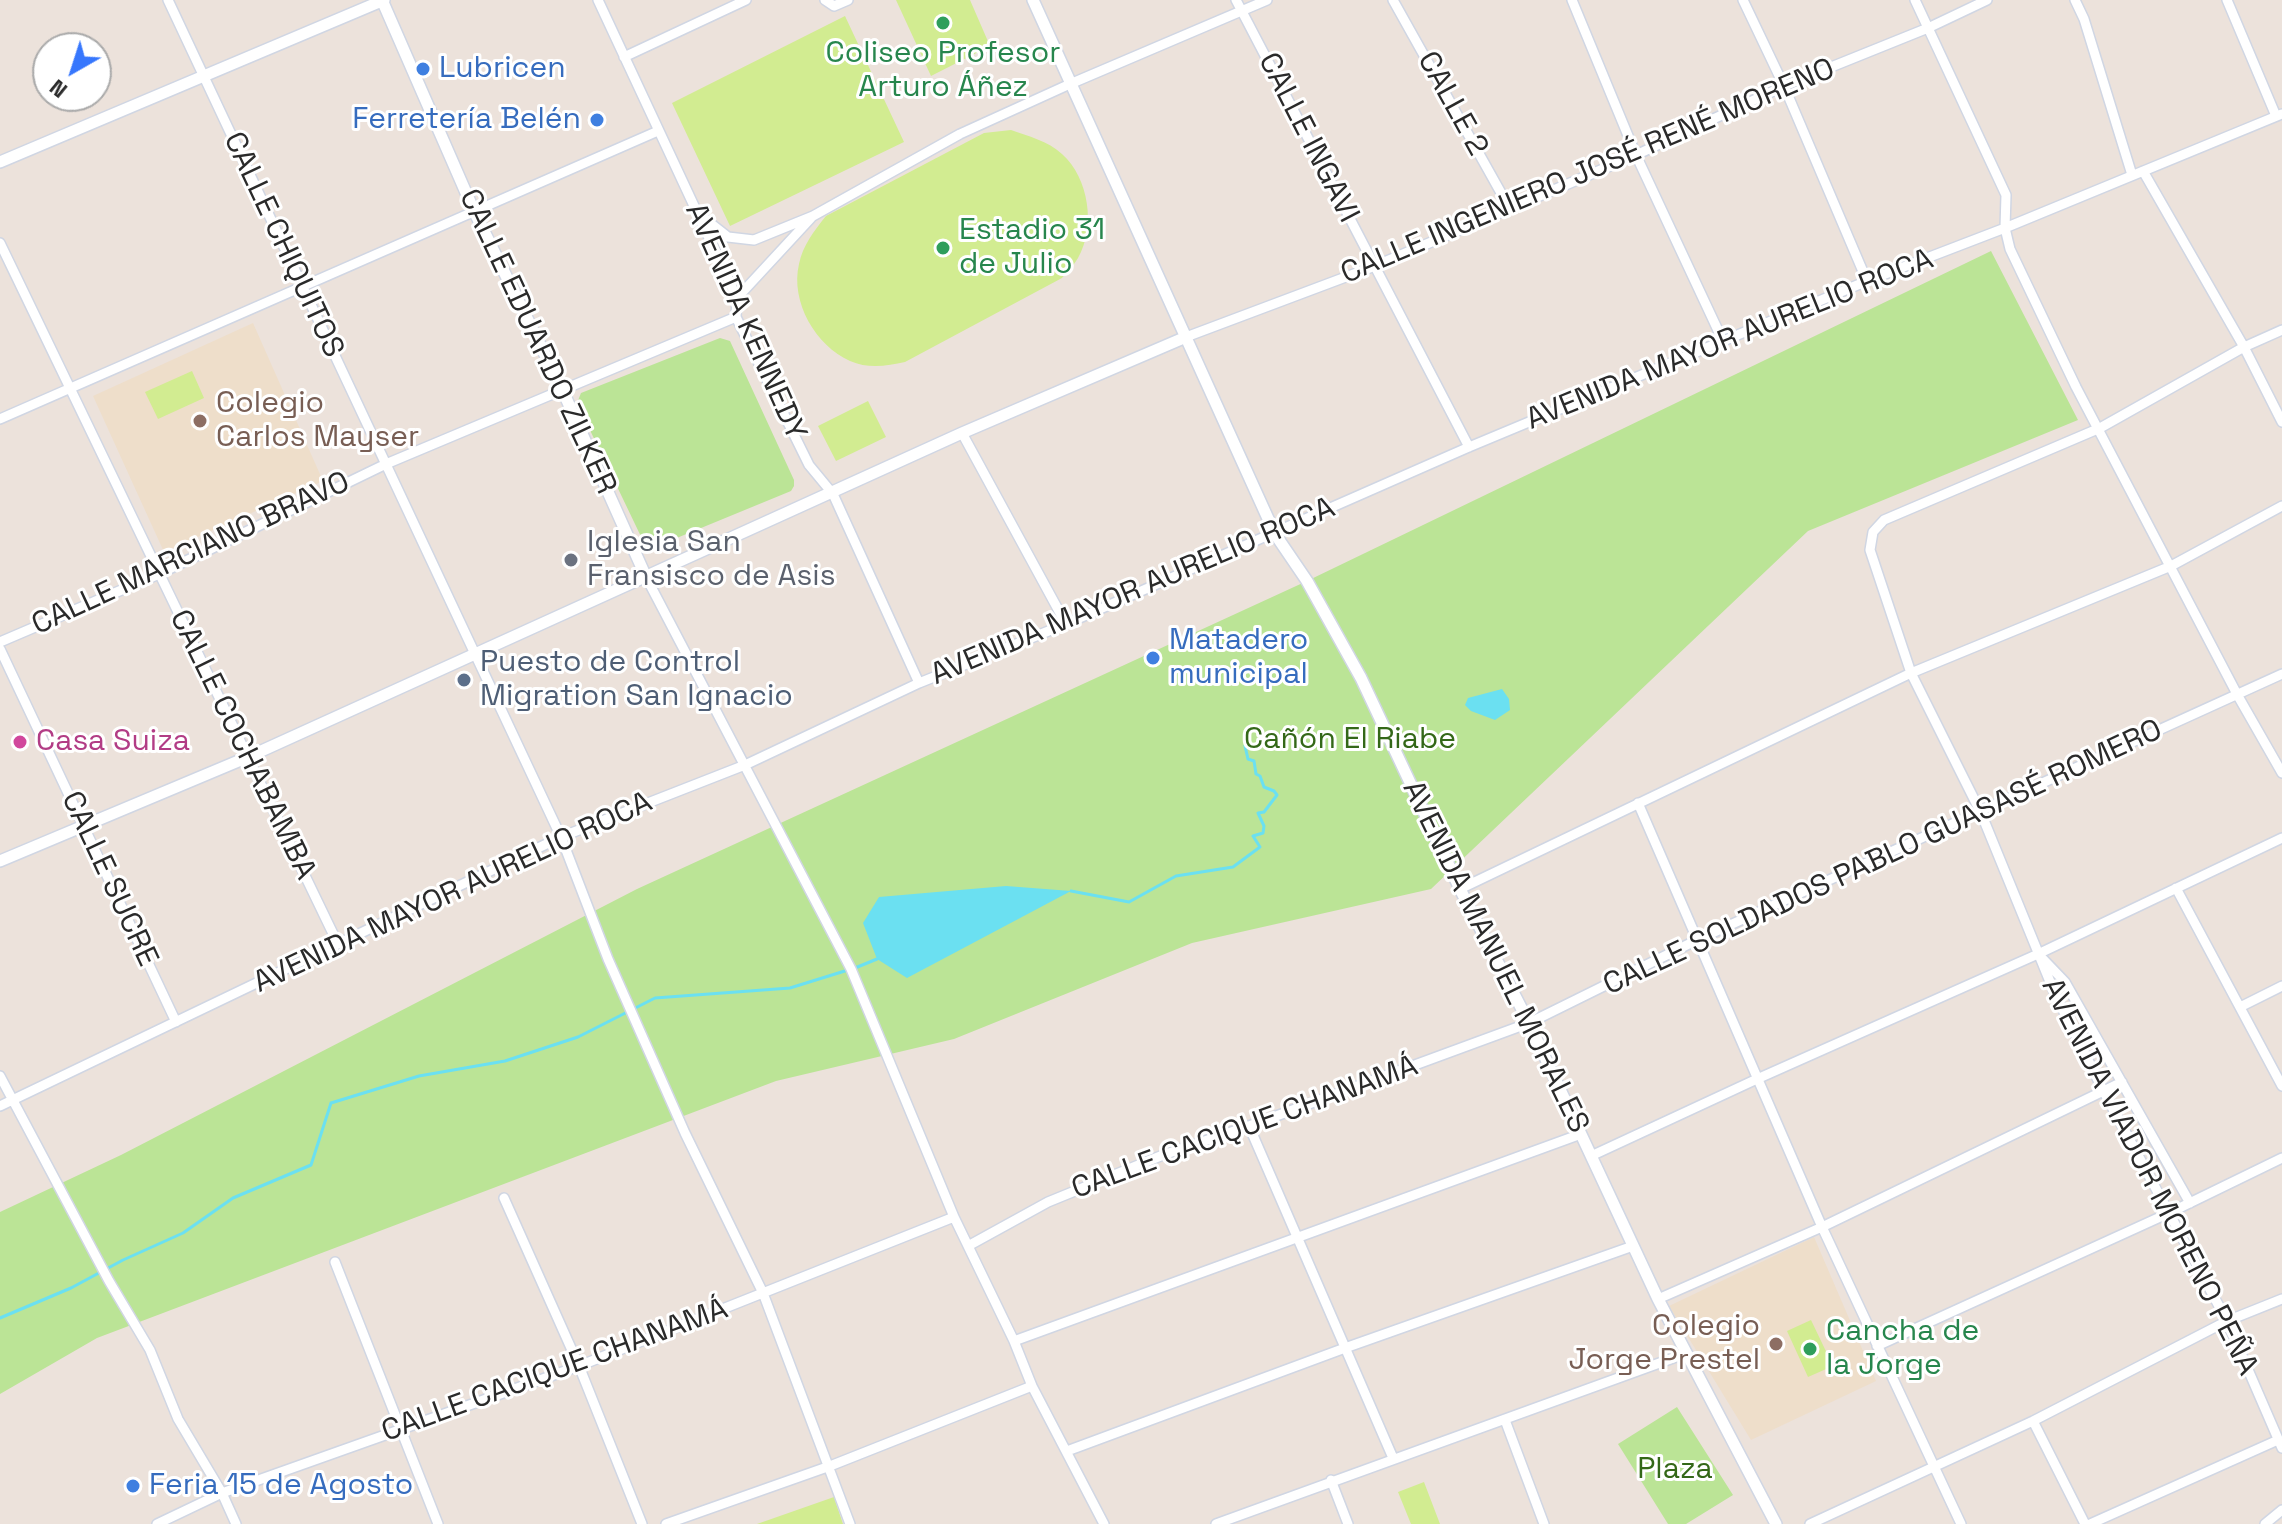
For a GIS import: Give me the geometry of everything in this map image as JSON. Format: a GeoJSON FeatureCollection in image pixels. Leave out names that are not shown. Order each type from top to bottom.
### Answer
{"type":"FeatureCollection","features":[{"type":"Feature","properties":{"kind":"street","name":"CALLE CHIQUITOS"},"geometry":{"type":"LineString","coordinates":[[168,0],[561,837],[626,1000],[685,1133],[763,1293],[850,1524]]}},
{"type":"Feature","properties":{"kind":"street"},"geometry":{"type":"LineString","coordinates":[[0,162],[382,0]]}},
{"type":"Feature","properties":{"kind":"street","name":"CALLE EDUARDO ZILKER"},"geometry":{"type":"LineString","coordinates":[[382,0],[474,211],[562,389],[646,577],[851,969],[954,1217],[1014,1341],[1032,1386],[1104,1524]]}},
{"type":"Feature","properties":{"kind":"street","name":"AVENIDA KENNEDY"},"geometry":{"type":"LineString","coordinates":[[598,0],[737,298],[736,317],[809,465],[833,494],[919,683]]}},
{"type":"Feature","properties":{"kind":"street"},"geometry":{"type":"LineString","coordinates":[[624,57],[746,0]]}},
{"type":"Feature","properties":{"kind":"street"},"geometry":{"type":"LineString","coordinates":[[825,0],[834,6],[848,0]]}},
{"type":"Feature","properties":{"kind":"street","name":"AVENIDA MANUEL MORALES"},"geometry":{"type":"LineString","coordinates":[[1033,0],[1275,534],[1307,581],[1361,678],[1460,889],[1529,1023],[1658,1299],[1776,1524]]}},
{"type":"Feature","properties":{"kind":"street","name":"CALLE INGAVI"},"geometry":{"type":"LineString","coordinates":[[1236,0],[1469,447]]}},
{"type":"Feature","properties":{"kind":"street"},"geometry":{"type":"LineString","coordinates":[[697,213],[728,237],[754,240],[813,216],[960,134],[1267,0]]}},
{"type":"Feature","properties":{"kind":"street","name":"CALLE 2"},"geometry":{"type":"LineString","coordinates":[[1393,0],[1510,209]]}},
{"type":"Feature","properties":{"kind":"street"},"geometry":{"type":"LineString","coordinates":[[1572,0],[1636,155],[1723,341]]}},
{"type":"Feature","properties":{"kind":"street"},"geometry":{"type":"LineString","coordinates":[[1743,0],[1784,86],[1867,281]]}},
{"type":"Feature","properties":{"kind":"street"},"geometry":{"type":"LineString","coordinates":[[1915,0],[2006,195],[2005,228],[2010,249],[2076,387],[2238,696],[2282,773]]}},
{"type":"Feature","properties":{"kind":"street","name":"CALLE INGENIERO JOSÉ RENÉ MORENO"},"geometry":{"type":"LineString","coordinates":[[1186,337],[1375,266],[1987,0]]}},
{"type":"Feature","properties":{"kind":"street"},"geometry":{"type":"LineString","coordinates":[[2075,0],[2084,19],[2132,175]]}},
{"type":"Feature","properties":{"kind":"street"},"geometry":{"type":"LineString","coordinates":[[2227,0],[2279,115]]}},
{"type":"Feature","properties":{"kind":"street","name":"AVENIDA MAYOR AURELIO ROCA"},"geometry":{"type":"LineString","coordinates":[[0,1106],[561,837],[745,765],[919,683],[1066,624],[1469,447],[1867,281],[2005,228],[2279,115]]}},
{"type":"Feature","properties":{"kind":"street"},"geometry":{"type":"LineString","coordinates":[[0,419],[658,131]]}},
{"type":"Feature","properties":{"kind":"street"},"geometry":{"type":"LineString","coordinates":[[2143,171],[2244,347],[2282,422]]}},
{"type":"Feature","properties":{"kind":"street"},"geometry":{"type":"LineString","coordinates":[[737,298],[813,216]]}},
{"type":"Feature","properties":{"kind":"street","name":"CALLE COCHABAMBA"},"geometry":{"type":"LineString","coordinates":[[0,243],[338,944]]}},
{"type":"Feature","properties":{"kind":"street","name":"CALLE MARCIANO BRAVO"},"geometry":{"type":"LineString","coordinates":[[0,642],[159,574],[386,464],[736,317]]}},
{"type":"Feature","properties":{"kind":"street"},"geometry":{"type":"LineString","coordinates":[[2038,954],[1981,813],[1911,673],[1870,550],[1873,532],[1884,520],[2100,428],[2244,347],[2282,330]]}},
{"type":"Feature","properties":{"kind":"street"},"geometry":{"type":"LineString","coordinates":[[0,861],[248,757],[962,433],[1186,337]]}},
{"type":"Feature","properties":{"kind":"street"},"geometry":{"type":"LineString","coordinates":[[962,433],[1066,624]]}},
{"type":"Feature","properties":{"kind":"street"},"geometry":{"type":"LineString","coordinates":[[1460,889],[1911,673],[2171,566],[2282,506]]}},
{"type":"Feature","properties":{"kind":"street","name":"CALLE SUCRE"},"geometry":{"type":"LineString","coordinates":[[0,649],[176,1022]]}},
{"type":"Feature","properties":{"kind":"street","name":"CALLE SOLDADOS PABLO GUASASÉ ROMERO"},"geometry":{"type":"LineString","coordinates":[[1529,1023],[1697,940],[2282,674]]}},
{"type":"Feature","properties":{"kind":"street"},"geometry":{"type":"LineString","coordinates":[[1638,803],[1822,1227],[1961,1524]]}},
{"type":"Feature","properties":{"kind":"street"},"geometry":{"type":"LineString","coordinates":[[1591,1156],[2038,954],[2282,838]]}},
{"type":"Feature","properties":{"kind":"street"},"geometry":{"type":"LineString","coordinates":[[2176,888],[2282,1086]]}},
{"type":"Feature","properties":{"kind":"street","name":"AVENIDA VIADOR MORENO PEÑA"},"geometry":{"type":"LineString","coordinates":[[2038,954],[2065,982],[2190,1203]]}},
{"type":"Feature","properties":{"kind":"street","name":"AVENIDA VIADOR MORENO PEÑA"},"geometry":{"type":"LineString","coordinates":[[2038,954],[2104,1092],[2227,1321],[2280,1444]]}},
{"type":"Feature","properties":{"kind":"street"},"geometry":{"type":"LineString","coordinates":[[2240,1007],[2282,986]]}},
{"type":"Feature","properties":{"kind":"street","name":"CALLE CACIQUE CHANAMÁ"},"geometry":{"type":"LineString","coordinates":[[968,1246],[1048,1202],[1163,1155],[1529,1023]]}},
{"type":"Feature","properties":{"kind":"street"},"geometry":{"type":"LineString","coordinates":[[0,1076],[109,1281],[150,1350],[178,1419],[222,1493],[236,1524]]}},
{"type":"Feature","properties":{"kind":"street"},"geometry":{"type":"LineString","coordinates":[[1658,1299],[1822,1227],[2122,1082]]}},
{"type":"Feature","properties":{"kind":"street"},"geometry":{"type":"LineString","coordinates":[[1249,1126],[1393,1458]]}},
{"type":"Feature","properties":{"kind":"street"},"geometry":{"type":"LineString","coordinates":[[1014,1341],[1581,1134]]}},
{"type":"Feature","properties":{"kind":"street"},"geometry":{"type":"LineString","coordinates":[[1877,1346],[2282,1158]]}},
{"type":"Feature","properties":{"kind":"street"},"geometry":{"type":"LineString","coordinates":[[504,1198],[579,1366],[642,1524]]}},
{"type":"Feature","properties":{"kind":"street","name":"CALLE CACIQUE CHANAMÁ"},"geometry":{"type":"LineString","coordinates":[[157,1524],[222,1493],[579,1366],[954,1217]]}},
{"type":"Feature","properties":{"kind":"street"},"geometry":{"type":"LineString","coordinates":[[1067,1451],[1633,1246]]}},
{"type":"Feature","properties":{"kind":"street"},"geometry":{"type":"LineString","coordinates":[[335,1262],[438,1524]]}},
{"type":"Feature","properties":{"kind":"street"},"geometry":{"type":"LineString","coordinates":[[1810,1524],[2033,1421],[2227,1321],[2282,1299]]}},
{"type":"Feature","properties":{"kind":"street"},"geometry":{"type":"LineString","coordinates":[[1216,1524],[1687,1353]]}},
{"type":"Feature","properties":{"kind":"street"},"geometry":{"type":"LineString","coordinates":[[666,1524],[830,1466],[1032,1386]]}},
{"type":"Feature","properties":{"kind":"street"},"geometry":{"type":"LineString","coordinates":[[1505,1420],[1544,1524]]}},
{"type":"Feature","properties":{"kind":"street"},"geometry":{"type":"LineString","coordinates":[[2033,1421],[2088,1524],[2280,1444]]}},
{"type":"Feature","properties":{"kind":"street"},"geometry":{"type":"LineString","coordinates":[[1331,1480],[1348,1524]]}},
{"type":"Feature","properties":{"kind":"street"},"geometry":{"type":"LineString","coordinates":[[2265,1524],[2282,1510]]}},
{"type":"Feature","properties":{"kind":"shaded area","name":"Colegio Carlos Mayser"},"geometry":{"type":"Polygon","coordinates":[[[253,323],[323,481],[164,552],[93,396],[253,323]]]}},
{"type":"Feature","properties":{"kind":"shaded area","name":"Colegio Jorge Prestel"},"geometry":{"type":"Polygon","coordinates":[[[1814,1237],[1876,1381],[1751,1440],[1669,1306],[1814,1237]]]}},
{"type":"Feature","properties":{"kind":"green space","name":"Coliseo Profesor Arturo Áñez"},"geometry":{"type":"Polygon","coordinates":[[[896,0],[970,0],[990,46],[931,76],[896,0]]]}},
{"type":"Feature","properties":{"kind":"green space"},"geometry":{"type":"Polygon","coordinates":[[[845,16],[904,142],[730,226],[672,103],[845,16]]]}},
{"type":"Feature","properties":{"kind":"green space","name":"Estadio 31 de Julio"},"geometry":{"type":"Polygon","coordinates":[[[1011,130],[1056,149],[1078,176],[1084,189],[1088,218],[1084,246],[1075,263],[1062,278],[905,362],[884,366],[864,365],[850,361],[826,345],[808,321],[798,293],[797,278],[801,257],[826,216],[984,133],[1011,130]]]}},
{"type":"Feature","properties":{"kind":"green space","name":"Cañón El Riabe"},"geometry":{"type":"Polygon","coordinates":[[[1991,251],[2078,420],[1808,531],[1431,889],[1192,943],[954,1039],[776,1081],[97,1338],[0,1394],[0,1212],[121,1155],[637,889],[1307,581],[1991,251]]]}},
{"type":"Feature","properties":{"kind":"green space"},"geometry":{"type":"Polygon","coordinates":[[[720,338],[730,341],[794,480],[794,486],[791,491],[650,549],[646,547],[577,403],[581,393],[720,338]]]}},
{"type":"Feature","properties":{"kind":"green space"},"geometry":{"type":"Polygon","coordinates":[[[192,371],[204,398],[158,419],[145,392],[192,371]]]}},
{"type":"Feature","properties":{"kind":"green space"},"geometry":{"type":"Polygon","coordinates":[[[868,401],[886,437],[836,461],[818,426],[868,401]]]}},
{"type":"Feature","properties":{"kind":"green space","name":"Cancha de la Jorge"},"geometry":{"type":"Polygon","coordinates":[[[1811,1320],[1833,1366],[1808,1377],[1787,1331],[1811,1320]]]}},
{"type":"Feature","properties":{"kind":"green space","name":"Plaza"},"geometry":{"type":"Polygon","coordinates":[[[1677,1407],[1733,1495],[1686,1524],[1668,1524],[1618,1444],[1677,1407]]]}},
{"type":"Feature","properties":{"kind":"green space"},"geometry":{"type":"Polygon","coordinates":[[[1424,1482],[1440,1524],[1411,1524],[1398,1492],[1424,1482]]]}},
{"type":"Feature","properties":{"kind":"green space"},"geometry":{"type":"Polygon","coordinates":[[[834,1497],[843,1524],[757,1524],[834,1497]]]}},
{"type":"Feature","properties":{"kind":"water"},"geometry":{"type":"Polygon","coordinates":[[[1502,689],[1509,699],[1510,710],[1495,720],[1471,711],[1465,705],[1468,698],[1502,689]]]}},
{"type":"Feature","properties":{"kind":"water"},"geometry":{"type":"Polygon","coordinates":[[[1006,886],[1071,891],[907,978],[877,959],[863,923],[879,897],[1006,886]]]}},
{"type":"Feature","properties":{"kind":"waterway"},"geometry":{"type":"LineString","coordinates":[[1071,891],[1129,902],[1176,876],[1233,867],[1260,847],[1253,836],[1263,833],[1264,826],[1258,813],[1264,812],[1277,795],[1264,787],[1256,774],[1254,761],[1248,759],[1245,746]]}},
{"type":"Feature","properties":{"kind":"waterway"},"geometry":{"type":"LineString","coordinates":[[855,968],[877,959]]}},
{"type":"Feature","properties":{"kind":"waterway"},"geometry":{"type":"LineString","coordinates":[[0,1318],[71,1288],[183,1233],[233,1198],[311,1165],[331,1103],[419,1076],[505,1061],[578,1037],[655,998],[790,988],[848,970]]}},
{"type":"Feature","properties":{"kind":"place","name":"Coliseo Profesor Arturo Áñez"},"geometry":{"type":"Point","coordinates":[943,23]}},
{"type":"Feature","properties":{"kind":"place","name":"Lubricen"},"geometry":{"type":"Point","coordinates":[423,69]}},
{"type":"Feature","properties":{"kind":"place","name":"Ferretería Belén"},"geometry":{"type":"Point","coordinates":[597,120]}},
{"type":"Feature","properties":{"kind":"place","name":"Estadio 31 de Julio"},"geometry":{"type":"Point","coordinates":[943,248]}},
{"type":"Feature","properties":{"kind":"place","name":"Colegio Carlos Mayser"},"geometry":{"type":"Point","coordinates":[200,421]}},
{"type":"Feature","properties":{"kind":"place","name":"Iglesia San Fransisco de Asis"},"geometry":{"type":"Point","coordinates":[571,560]}},
{"type":"Feature","properties":{"kind":"place","name":"Matadero municipal"},"geometry":{"type":"Point","coordinates":[1153,658]}},
{"type":"Feature","properties":{"kind":"place","name":"Puesto de Control Migration San Ignacio"},"geometry":{"type":"Point","coordinates":[464,680]}},
{"type":"Feature","properties":{"kind":"place","name":"Casa Suiza"},"geometry":{"type":"Point","coordinates":[20,742]}},
{"type":"Feature","properties":{"kind":"place","name":"Colegio Jorge Prestel"},"geometry":{"type":"Point","coordinates":[1776,1344]}},
{"type":"Feature","properties":{"kind":"place","name":"Cancha de la Jorge"},"geometry":{"type":"Point","coordinates":[1810,1349]}},
{"type":"Feature","properties":{"kind":"place","name":"Feria 15 de Agosto"},"geometry":{"type":"Point","coordinates":[133,1486]}}]}
